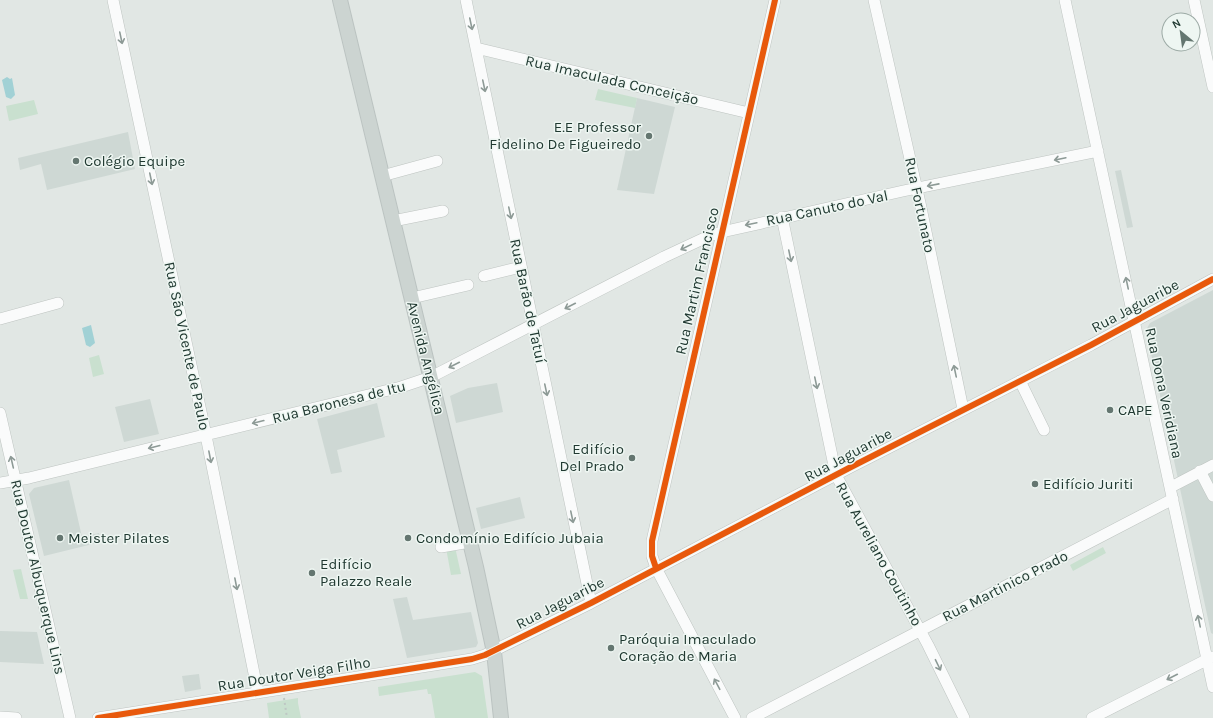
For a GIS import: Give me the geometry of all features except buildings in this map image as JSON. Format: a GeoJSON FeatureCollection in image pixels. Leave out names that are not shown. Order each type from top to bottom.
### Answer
{"type":"FeatureCollection","features":[{"type":"Feature","properties":{"kind":"main road","name":"Avenida Angélica"},"geometry":{"type":"LineString","coordinates":[[340,0],[470,542],[494,652],[501,718]]}},
{"type":"Feature","properties":{"kind":"street","name":"Rua São Vicente de Paulo"},"geometry":{"type":"LineString","coordinates":[[113,0],[206,435],[258,693]]}},
{"type":"Feature","properties":{"kind":"street","name":"Rua Barão de Tatuí"},"geometry":{"type":"LineString","coordinates":[[466,0],[591,602]]}},
{"type":"Feature","properties":{"kind":"street","name":"Rua Martim Francisco"},"geometry":{"type":"LineString","coordinates":[[735,718],[656,568],[653,560],[652,541],[775,0]]}},
{"type":"Feature","properties":{"kind":"street","name":"Rua Fortunato"},"geometry":{"type":"LineString","coordinates":[[874,0],[963,409]]}},
{"type":"Feature","properties":{"kind":"street","name":"Rua Dona Veridiana"},"geometry":{"type":"LineString","coordinates":[[1066,0],[1173,499],[1210,658],[1213,687]]}},
{"type":"Feature","properties":{"kind":"street"},"geometry":{"type":"LineString","coordinates":[[1194,0],[1213,87]]}},
{"type":"Feature","properties":{"kind":"street","name":"Rua Imaculada Conceição"},"geometry":{"type":"LineString","coordinates":[[476,48],[749,113]]}},
{"type":"Feature","properties":{"kind":"street","name":"Rua Canuto do Val"},"geometry":{"type":"LineString","coordinates":[[722,232],[1098,151]]}},
{"type":"Feature","properties":{"kind":"street"},"geometry":{"type":"LineString","coordinates":[[382,176],[437,161]]}},
{"type":"Feature","properties":{"kind":"street"},"geometry":{"type":"LineString","coordinates":[[393,221],[443,211]]}},
{"type":"Feature","properties":{"kind":"street","name":"Rua Aureliano Coutinho"},"geometry":{"type":"LineString","coordinates":[[782,218],[836,475],[920,631],[964,718]]}},
{"type":"Feature","properties":{"kind":"street","name":"Rua Baronesa de Itu"},"geometry":{"type":"LineString","coordinates":[[0,483],[206,435],[401,387],[431,377],[664,257],[709,236],[722,232]]}},
{"type":"Feature","properties":{"kind":"street"},"geometry":{"type":"LineString","coordinates":[[484,276],[521,267]]}},
{"type":"Feature","properties":{"kind":"street","name":"Rua Jaguaribe"},"geometry":{"type":"LineString","coordinates":[[494,652],[963,409],[1135,322],[1213,279]]}},
{"type":"Feature","properties":{"kind":"street"},"geometry":{"type":"LineString","coordinates":[[412,298],[468,285]]}},
{"type":"Feature","properties":{"kind":"street"},"geometry":{"type":"LineString","coordinates":[[0,319],[58,303]]}},
{"type":"Feature","properties":{"kind":"street"},"geometry":{"type":"LineString","coordinates":[[1020,381],[1044,430]]}},
{"type":"Feature","properties":{"kind":"street","name":"Rua Doutor Albuquerque Lins"},"geometry":{"type":"LineString","coordinates":[[0,413],[70,718]]}},
{"type":"Feature","properties":{"kind":"street"},"geometry":{"type":"LineString","coordinates":[[1171,487],[1213,464]]}},
{"type":"Feature","properties":{"kind":"street"},"geometry":{"type":"LineString","coordinates":[[1200,472],[1213,496]]}},
{"type":"Feature","properties":{"kind":"street","name":"Rua Martinico Prado"},"geometry":{"type":"LineString","coordinates":[[752,718],[1173,499]]}},
{"type":"Feature","properties":{"kind":"street"},"geometry":{"type":"LineString","coordinates":[[441,547],[470,542]]}},
{"type":"Feature","properties":{"kind":"street","name":"Rua Doutor Veiga Filho"},"geometry":{"type":"LineString","coordinates":[[98,718],[472,659],[494,652]]}},
{"type":"Feature","properties":{"kind":"street"},"geometry":{"type":"LineString","coordinates":[[1092,718],[1210,658]]}},
{"type":"Feature","properties":{"kind":"street"},"geometry":{"type":"LineString","coordinates":[[0,717],[16,718]]}},
{"type":"Feature","properties":{"kind":"path"},"geometry":{"type":"LineString","coordinates":[[282,689],[287,718]]}},
{"type":"Feature","properties":{"kind":"shaded area","name":"E.E Professor Fidelino De Figueiredo"},"geometry":{"type":"Polygon","coordinates":[[[637,98],[675,107],[654,194],[617,190],[637,98]]]}},
{"type":"Feature","properties":{"kind":"shaded area","name":"Colégio Equipe"},"geometry":{"type":"Polygon","coordinates":[[[128,132],[135,169],[47,190],[41,164],[20,170],[18,158],[128,132]]]}},
{"type":"Feature","properties":{"kind":"shaded area"},"geometry":{"type":"Polygon","coordinates":[[[1121,170],[1133,227],[1127,228],[1115,171],[1121,170]]]}},
{"type":"Feature","properties":{"kind":"shaded area"},"geometry":{"type":"Polygon","coordinates":[[[1213,290],[1213,634],[1211,633],[1146,330],[1150,323],[1213,290]]]}},
{"type":"Feature","properties":{"kind":"shaded area"},"geometry":{"type":"Polygon","coordinates":[[[497,383],[503,412],[456,423],[450,396],[468,388],[497,383]]]}},
{"type":"Feature","properties":{"kind":"shaded area"},"geometry":{"type":"Polygon","coordinates":[[[150,399],[159,434],[124,442],[115,407],[150,399]]]}},
{"type":"Feature","properties":{"kind":"shaded area"},"geometry":{"type":"Polygon","coordinates":[[[377,403],[385,437],[337,450],[342,472],[331,474],[317,419],[377,403]]]}},
{"type":"Feature","properties":{"kind":"shaded area"},"geometry":{"type":"Polygon","coordinates":[[[69,480],[82,537],[99,533],[101,542],[44,556],[29,494],[34,488],[69,480]]]}},
{"type":"Feature","properties":{"kind":"shaded area"},"geometry":{"type":"Polygon","coordinates":[[[520,497],[525,518],[481,529],[476,508],[520,497]]]}},
{"type":"Feature","properties":{"kind":"shaded area"},"geometry":{"type":"Polygon","coordinates":[[[407,597],[413,620],[471,612],[478,643],[476,647],[407,658],[393,599],[407,597]]]}},
{"type":"Feature","properties":{"kind":"shaded area"},"geometry":{"type":"Polygon","coordinates":[[[0,631],[37,632],[44,664],[0,662],[0,631]]]}},
{"type":"Feature","properties":{"kind":"shaded area"},"geometry":{"type":"Polygon","coordinates":[[[199,674],[201,689],[185,692],[182,676],[199,674]]]}},
{"type":"Feature","properties":{"kind":"green space"},"geometry":{"type":"Polygon","coordinates":[[[598,89],[637,98],[635,108],[595,100],[598,89]]]}},
{"type":"Feature","properties":{"kind":"green space"},"geometry":{"type":"Polygon","coordinates":[[[34,100],[38,114],[9,121],[6,106],[34,100]]]}},
{"type":"Feature","properties":{"kind":"green space"},"geometry":{"type":"Polygon","coordinates":[[[99,355],[104,374],[93,377],[89,358],[99,355]]]}},
{"type":"Feature","properties":{"kind":"green space"},"geometry":{"type":"Polygon","coordinates":[[[455,547],[461,574],[451,575],[446,548],[455,547]]]}},
{"type":"Feature","properties":{"kind":"green space"},"geometry":{"type":"Polygon","coordinates":[[[1103,547],[1106,553],[1073,571],[1070,565],[1103,547]]]}},
{"type":"Feature","properties":{"kind":"green space"},"geometry":{"type":"Polygon","coordinates":[[[21,569],[28,599],[20,599],[13,570],[21,569]]]}},
{"type":"Feature","properties":{"kind":"green space"},"geometry":{"type":"Polygon","coordinates":[[[475,672],[482,676],[488,718],[435,718],[431,694],[428,694],[427,689],[379,696],[378,687],[475,672]]]}},
{"type":"Feature","properties":{"kind":"green space"},"geometry":{"type":"Polygon","coordinates":[[[298,698],[301,718],[269,718],[267,703],[298,698]]]}},
{"type":"Feature","properties":{"kind":"water"},"geometry":{"type":"Polygon","coordinates":[[[7,77],[10,79],[12,78],[15,95],[11,99],[6,97],[2,80],[7,77]]]}},
{"type":"Feature","properties":{"kind":"water"},"geometry":{"type":"Polygon","coordinates":[[[91,325],[95,343],[90,347],[86,345],[82,328],[91,325]]]}},
{"type":"Feature","properties":{"kind":"cycle path"},"geometry":{"type":"LineString","coordinates":[[656,568],[652,556],[652,541],[775,0]]}},
{"type":"Feature","properties":{"kind":"cycle path"},"geometry":{"type":"LineString","coordinates":[[98,718],[472,659],[485,655],[591,603],[851,467],[1091,345],[1213,279]]}},
{"type":"Feature","properties":{"kind":"place","name":"E.E Professor Fidelino De Figueiredo"},"geometry":{"type":"Point","coordinates":[649,136]}},
{"type":"Feature","properties":{"kind":"place","name":"Colégio Equipe"},"geometry":{"type":"Point","coordinates":[76,161]}},
{"type":"Feature","properties":{"kind":"place","name":"CAPE"},"geometry":{"type":"Point","coordinates":[1110,410]}},
{"type":"Feature","properties":{"kind":"place","name":"Edifício Del Prado"},"geometry":{"type":"Point","coordinates":[632,458]}},
{"type":"Feature","properties":{"kind":"place","name":"Edifício Juriti"},"geometry":{"type":"Point","coordinates":[1035,484]}},
{"type":"Feature","properties":{"kind":"place","name":"Meister Pilates"},"geometry":{"type":"Point","coordinates":[60,538]}},
{"type":"Feature","properties":{"kind":"place","name":"Condomínio Edifício Jubaia"},"geometry":{"type":"Point","coordinates":[408,538]}},
{"type":"Feature","properties":{"kind":"place","name":"Edifício Palazzo Reale"},"geometry":{"type":"Point","coordinates":[312,573]}},
{"type":"Feature","properties":{"kind":"place","name":"Paróquia Imaculado Coração de Maria"},"geometry":{"type":"Point","coordinates":[611,648]}}]}
